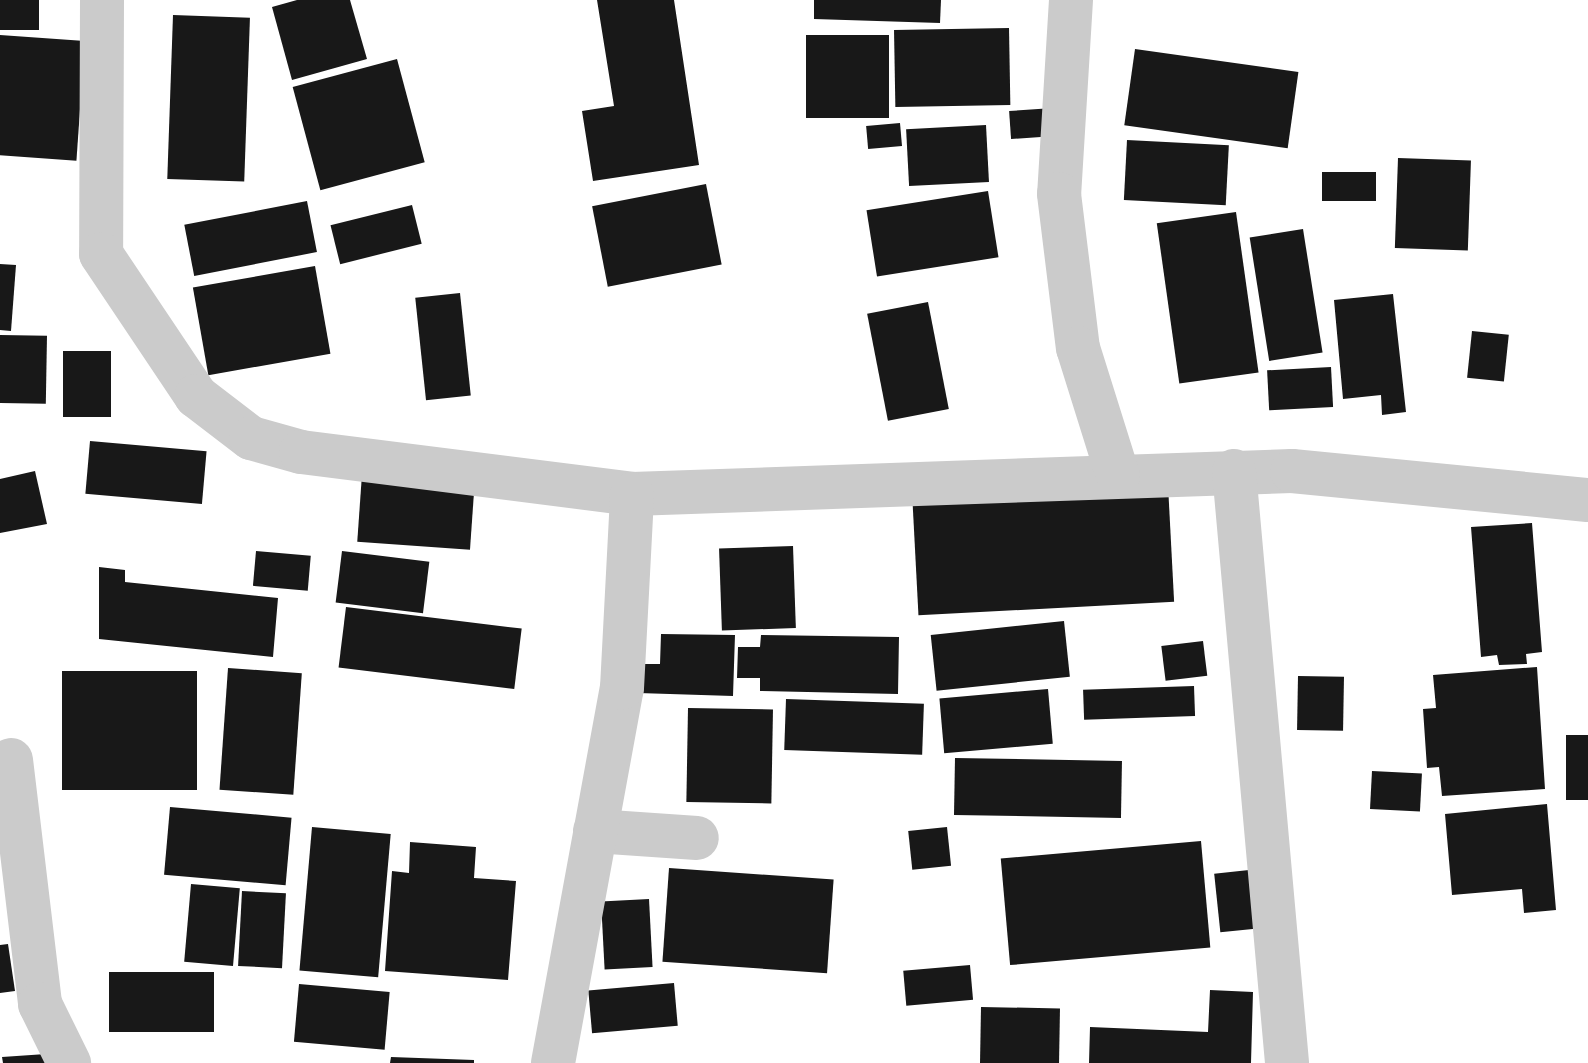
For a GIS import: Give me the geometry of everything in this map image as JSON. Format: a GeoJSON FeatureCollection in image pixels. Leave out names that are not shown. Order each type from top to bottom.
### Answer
{"type":"FeatureCollection","features":[{"type":"Feature","properties":{"kind":"street"},"geometry":{"type":"LineString","coordinates":[[102,0],[101,254],[196,396],[251,438],[301,452],[632,494],[1234,471],[1588,500]]}},
{"type":"Feature","properties":{"kind":"street"},"geometry":{"type":"LineString","coordinates":[[1071,0],[1059,194],[1078,348],[1118,476]]}},
{"type":"Feature","properties":{"kind":"street"},"geometry":{"type":"LineString","coordinates":[[1234,471],[1287,1063]]}},
{"type":"Feature","properties":{"kind":"street"},"geometry":{"type":"LineString","coordinates":[[553,1063],[622,688],[632,494]]}},
{"type":"Feature","properties":{"kind":"street"},"geometry":{"type":"LineString","coordinates":[[11,760],[40,1004],[69,1063]]}},
{"type":"Feature","properties":{"kind":"street"},"geometry":{"type":"LineString","coordinates":[[595,831],[697,838]]}},
{"type":"Feature","properties":{"kind":"building"},"geometry":{"type":"Polygon","coordinates":[[[0,0],[39,0],[39,30],[0,30],[0,0]]]}},
{"type":"Feature","properties":{"kind":"building"},"geometry":{"type":"Polygon","coordinates":[[[297,0],[350,0],[367,59],[292,80],[272,7],[297,0]]]}},
{"type":"Feature","properties":{"kind":"building"},"geometry":{"type":"Polygon","coordinates":[[[597,0],[674,0],[699,165],[593,181],[582,111],[614,106],[597,0]]]}},
{"type":"Feature","properties":{"kind":"building"},"geometry":{"type":"Polygon","coordinates":[[[814,0],[941,0],[940,23],[814,19],[814,0]]]}},
{"type":"Feature","properties":{"kind":"building"},"geometry":{"type":"Polygon","coordinates":[[[173,15],[250,18],[244,182],[167,179],[173,15]]]}},
{"type":"Feature","properties":{"kind":"building"},"geometry":{"type":"Polygon","coordinates":[[[1009,28],[1010,105],[895,107],[894,30],[1009,28]]]}},
{"type":"Feature","properties":{"kind":"building"},"geometry":{"type":"Polygon","coordinates":[[[0,35],[85,41],[76,161],[0,155],[0,35]]]}},
{"type":"Feature","properties":{"kind":"building"},"geometry":{"type":"Polygon","coordinates":[[[806,35],[889,35],[889,118],[806,118],[806,35]]]}},
{"type":"Feature","properties":{"kind":"building"},"geometry":{"type":"Polygon","coordinates":[[[1135,49],[1298,72],[1288,148],[1124,125],[1135,49]]]}},
{"type":"Feature","properties":{"kind":"building"},"geometry":{"type":"Polygon","coordinates":[[[397,59],[425,162],[320,190],[293,87],[397,59]]]}},
{"type":"Feature","properties":{"kind":"building"},"geometry":{"type":"Polygon","coordinates":[[[1053,108],[1055,136],[1011,139],[1009,111],[1053,108]]]}},
{"type":"Feature","properties":{"kind":"building"},"geometry":{"type":"Polygon","coordinates":[[[900,123],[902,146],[868,149],[866,126],[900,123]]]}},
{"type":"Feature","properties":{"kind":"building"},"geometry":{"type":"Polygon","coordinates":[[[986,125],[989,182],[909,186],[906,129],[986,125]]]}},
{"type":"Feature","properties":{"kind":"building"},"geometry":{"type":"Polygon","coordinates":[[[1127,140],[1229,145],[1226,205],[1124,200],[1127,140]]]}},
{"type":"Feature","properties":{"kind":"building"},"geometry":{"type":"Polygon","coordinates":[[[1398,158],[1471,161],[1468,250],[1395,248],[1398,158]]]}},
{"type":"Feature","properties":{"kind":"building"},"geometry":{"type":"Polygon","coordinates":[[[1322,172],[1376,172],[1376,201],[1322,201],[1322,172]]]}},
{"type":"Feature","properties":{"kind":"building"},"geometry":{"type":"Polygon","coordinates":[[[706,184],[722,264],[608,287],[592,206],[706,184]]]}},
{"type":"Feature","properties":{"kind":"building"},"geometry":{"type":"Polygon","coordinates":[[[988,191],[998,257],[877,276],[867,210],[988,191]]]}},
{"type":"Feature","properties":{"kind":"building"},"geometry":{"type":"Polygon","coordinates":[[[307,201],[317,252],[194,276],[184,225],[307,201]]]}},
{"type":"Feature","properties":{"kind":"building"},"geometry":{"type":"Polygon","coordinates":[[[412,205],[422,244],[340,264],[330,225],[412,205]]]}},
{"type":"Feature","properties":{"kind":"building"},"geometry":{"type":"Polygon","coordinates":[[[1236,212],[1259,372],[1179,384],[1157,223],[1236,212]]]}},
{"type":"Feature","properties":{"kind":"building"},"geometry":{"type":"Polygon","coordinates":[[[1303,229],[1323,352],[1269,361],[1250,237],[1303,229]]]}},
{"type":"Feature","properties":{"kind":"building"},"geometry":{"type":"Polygon","coordinates":[[[0,264],[16,265],[11,331],[0,330],[0,264]]]}},
{"type":"Feature","properties":{"kind":"building"},"geometry":{"type":"Polygon","coordinates":[[[315,266],[330,354],[208,375],[193,288],[315,266]]]}},
{"type":"Feature","properties":{"kind":"building"},"geometry":{"type":"Polygon","coordinates":[[[460,293],[471,395],[426,400],[415,298],[460,293]]]}},
{"type":"Feature","properties":{"kind":"building"},"geometry":{"type":"Polygon","coordinates":[[[1393,294],[1406,412],[1382,415],[1381,395],[1343,399],[1334,300],[1393,294]]]}},
{"type":"Feature","properties":{"kind":"building"},"geometry":{"type":"Polygon","coordinates":[[[928,302],[949,409],[888,421],[867,314],[928,302]]]}},
{"type":"Feature","properties":{"kind":"building"},"geometry":{"type":"Polygon","coordinates":[[[1472,331],[1509,335],[1504,382],[1467,378],[1472,331]]]}},
{"type":"Feature","properties":{"kind":"building"},"geometry":{"type":"Polygon","coordinates":[[[0,335],[47,336],[46,404],[0,403],[0,335]]]}},
{"type":"Feature","properties":{"kind":"building"},"geometry":{"type":"Polygon","coordinates":[[[63,351],[111,351],[111,417],[63,417],[63,351]]]}},
{"type":"Feature","properties":{"kind":"building"},"geometry":{"type":"Polygon","coordinates":[[[1331,367],[1333,407],[1269,410],[1267,370],[1331,367]]]}},
{"type":"Feature","properties":{"kind":"building"},"geometry":{"type":"Polygon","coordinates":[[[90,441],[207,451],[202,504],[85,494],[90,441]]]}},
{"type":"Feature","properties":{"kind":"building"},"geometry":{"type":"Polygon","coordinates":[[[35,471],[47,524],[0,533],[0,479],[35,471]]]}},
{"type":"Feature","properties":{"kind":"building"},"geometry":{"type":"Polygon","coordinates":[[[362,474],[475,482],[470,550],[357,542],[362,474]]]}},
{"type":"Feature","properties":{"kind":"building"},"geometry":{"type":"Polygon","coordinates":[[[1168,485],[1174,602],[918,615],[912,498],[1168,485]]]}},
{"type":"Feature","properties":{"kind":"building"},"geometry":{"type":"Polygon","coordinates":[[[1532,523],[1542,652],[1526,654],[1527,664],[1499,665],[1497,655],[1481,657],[1471,527],[1532,523]]]}},
{"type":"Feature","properties":{"kind":"building"},"geometry":{"type":"Polygon","coordinates":[[[793,546],[796,628],[722,631],[719,549],[793,546]]]}},
{"type":"Feature","properties":{"kind":"building"},"geometry":{"type":"Polygon","coordinates":[[[256,551],[311,556],[308,591],[253,586],[256,551]]]}},
{"type":"Feature","properties":{"kind":"building"},"geometry":{"type":"Polygon","coordinates":[[[342,551],[429,562],[423,613],[336,603],[342,551]]]}},
{"type":"Feature","properties":{"kind":"building"},"geometry":{"type":"Polygon","coordinates":[[[99,567],[125,570],[125,582],[278,598],[273,657],[99,639],[99,567]]]}},
{"type":"Feature","properties":{"kind":"building"},"geometry":{"type":"Polygon","coordinates":[[[346,607],[522,629],[514,689],[339,668],[346,607]]]}},
{"type":"Feature","properties":{"kind":"building"},"geometry":{"type":"Polygon","coordinates":[[[1064,621],[1070,677],[937,691],[931,635],[1064,621]]]}},
{"type":"Feature","properties":{"kind":"building"},"geometry":{"type":"Polygon","coordinates":[[[661,634],[735,635],[733,696],[638,693],[639,664],[660,664],[661,634]]]}},
{"type":"Feature","properties":{"kind":"building"},"geometry":{"type":"Polygon","coordinates":[[[761,635],[899,637],[898,694],[760,691],[760,678],[737,678],[738,647],[760,647],[761,635]]]}},
{"type":"Feature","properties":{"kind":"building"},"geometry":{"type":"Polygon","coordinates":[[[1203,641],[1207,676],[1166,681],[1161,646],[1203,641]]]}},
{"type":"Feature","properties":{"kind":"building"},"geometry":{"type":"Polygon","coordinates":[[[1537,667],[1545,789],[1442,796],[1439,767],[1427,768],[1423,709],[1436,708],[1433,675],[1537,667]]]}},
{"type":"Feature","properties":{"kind":"building"},"geometry":{"type":"Polygon","coordinates":[[[228,668],[302,673],[293,795],[219,790],[228,668]]]}},
{"type":"Feature","properties":{"kind":"building"},"geometry":{"type":"Polygon","coordinates":[[[62,671],[197,671],[197,790],[62,790],[62,671]]]}},
{"type":"Feature","properties":{"kind":"building"},"geometry":{"type":"Polygon","coordinates":[[[1298,676],[1344,677],[1343,731],[1297,730],[1298,676]]]}},
{"type":"Feature","properties":{"kind":"building"},"geometry":{"type":"Polygon","coordinates":[[[1194,686],[1195,716],[1084,720],[1083,690],[1194,686]]]}},
{"type":"Feature","properties":{"kind":"building"},"geometry":{"type":"Polygon","coordinates":[[[1048,689],[1053,744],[944,753],[939,698],[1048,689]]]}},
{"type":"Feature","properties":{"kind":"building"},"geometry":{"type":"Polygon","coordinates":[[[786,699],[924,704],[922,755],[784,750],[786,699]]]}},
{"type":"Feature","properties":{"kind":"building"},"geometry":{"type":"Polygon","coordinates":[[[688,708],[773,709],[771,803],[686,802],[688,708]]]}},
{"type":"Feature","properties":{"kind":"building"},"geometry":{"type":"Polygon","coordinates":[[[1566,735],[1588,735],[1588,800],[1566,800],[1566,735]]]}},
{"type":"Feature","properties":{"kind":"building"},"geometry":{"type":"Polygon","coordinates":[[[955,758],[1122,761],[1121,818],[954,815],[955,758]]]}},
{"type":"Feature","properties":{"kind":"building"},"geometry":{"type":"Polygon","coordinates":[[[1372,771],[1422,774],[1420,812],[1370,809],[1372,771]]]}},
{"type":"Feature","properties":{"kind":"building"},"geometry":{"type":"Polygon","coordinates":[[[1547,804],[1556,910],[1524,913],[1522,889],[1452,895],[1445,814],[1547,804]]]}},
{"type":"Feature","properties":{"kind":"building"},"geometry":{"type":"Polygon","coordinates":[[[170,807],[292,818],[286,885],[164,875],[170,807]]]}},
{"type":"Feature","properties":{"kind":"building"},"geometry":{"type":"Polygon","coordinates":[[[312,827],[391,834],[378,977],[299,970],[312,827]]]}},
{"type":"Feature","properties":{"kind":"building"},"geometry":{"type":"Polygon","coordinates":[[[947,827],[951,866],[912,870],[908,831],[947,827]]]}},
{"type":"Feature","properties":{"kind":"building"},"geometry":{"type":"Polygon","coordinates":[[[1201,841],[1210,948],[1010,965],[1001,859],[1201,841]]]}},
{"type":"Feature","properties":{"kind":"building"},"geometry":{"type":"Polygon","coordinates":[[[410,842],[476,847],[474,878],[516,881],[508,980],[385,971],[392,871],[409,873],[410,842]]]}},
{"type":"Feature","properties":{"kind":"building"},"geometry":{"type":"Polygon","coordinates":[[[669,868],[834,880],[827,973],[662,962],[669,868]]]}},
{"type":"Feature","properties":{"kind":"building"},"geometry":{"type":"Polygon","coordinates":[[[1249,870],[1255,929],[1220,932],[1214,874],[1249,870]]]}},
{"type":"Feature","properties":{"kind":"building"},"geometry":{"type":"Polygon","coordinates":[[[191,884],[240,888],[233,966],[184,962],[191,884]]]}},
{"type":"Feature","properties":{"kind":"building"},"geometry":{"type":"Polygon","coordinates":[[[242,891],[286,893],[282,968],[238,966],[242,891]]]}},
{"type":"Feature","properties":{"kind":"building"},"geometry":{"type":"Polygon","coordinates":[[[649,899],[653,967],[605,969],[601,902],[649,899]]]}},
{"type":"Feature","properties":{"kind":"building"},"geometry":{"type":"Polygon","coordinates":[[[8,944],[15,991],[0,993],[0,945],[8,944]]]}},
{"type":"Feature","properties":{"kind":"building"},"geometry":{"type":"Polygon","coordinates":[[[970,965],[973,1000],[906,1006],[903,971],[970,965]]]}},
{"type":"Feature","properties":{"kind":"building"},"geometry":{"type":"Polygon","coordinates":[[[109,972],[214,972],[214,1032],[109,1032],[109,972]]]}},
{"type":"Feature","properties":{"kind":"building"},"geometry":{"type":"Polygon","coordinates":[[[674,983],[678,1026],[592,1033],[588,990],[674,983]]]}},
{"type":"Feature","properties":{"kind":"building"},"geometry":{"type":"Polygon","coordinates":[[[299,984],[390,992],[385,1050],[294,1042],[299,984]]]}},
{"type":"Feature","properties":{"kind":"building"},"geometry":{"type":"Polygon","coordinates":[[[1210,990],[1253,992],[1251,1063],[1089,1063],[1090,1027],[1208,1032],[1210,990]]]}},
{"type":"Feature","properties":{"kind":"building"},"geometry":{"type":"Polygon","coordinates":[[[981,1007],[1060,1008],[1059,1063],[980,1063],[981,1007]]]}},
{"type":"Feature","properties":{"kind":"building"},"geometry":{"type":"Polygon","coordinates":[[[46,1054],[47,1063],[3,1063],[2,1057],[46,1054]]]}},
{"type":"Feature","properties":{"kind":"building"},"geometry":{"type":"Polygon","coordinates":[[[391,1057],[474,1060],[474,1063],[390,1063],[391,1057]]]}}]}
